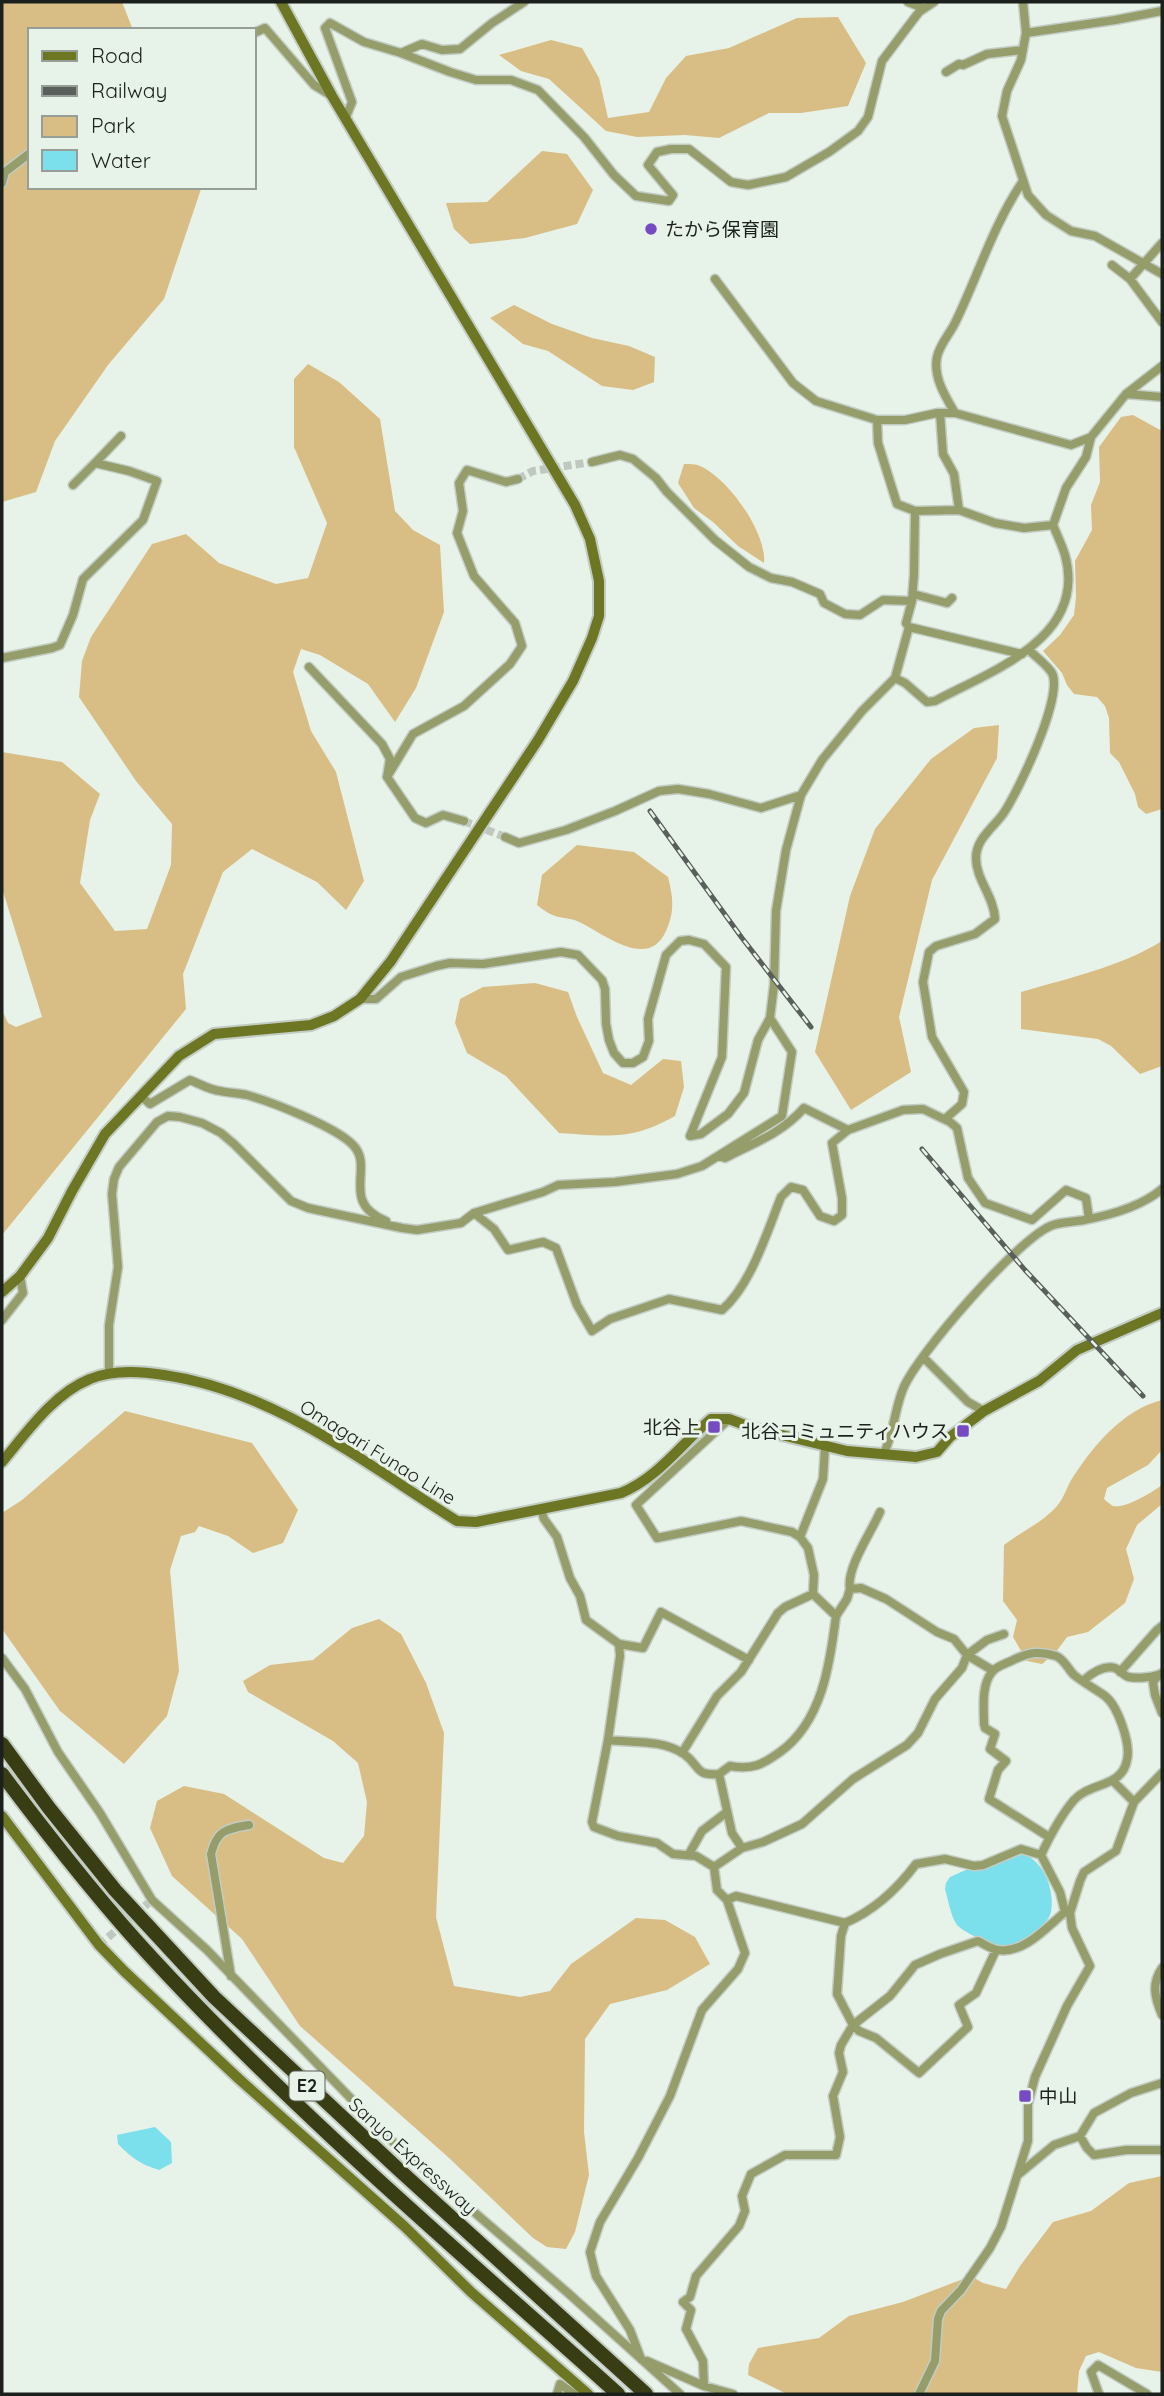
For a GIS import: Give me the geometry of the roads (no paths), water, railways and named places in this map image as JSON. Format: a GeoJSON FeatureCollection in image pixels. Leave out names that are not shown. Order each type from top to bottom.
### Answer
{"type":"FeatureCollection","features":[{"type":"Feature","properties":{"kind":"highway","name":"Sanyo Expressway"},"geometry":{"type":"LineString","coordinates":[[2,1744],[49,1808],[116,1890],[214,1997],[378,2151],[646,2394]]}},
{"type":"Feature","properties":{"kind":"highway","name":"Sanyo Expressway"},"geometry":{"type":"LineString","coordinates":[[2,1774],[103,1902],[202,2011],[375,2175],[618,2394]]}},
{"type":"Feature","properties":{"kind":"street"},"geometry":{"type":"LineString","coordinates":[[401,53],[422,44],[442,50],[460,48],[524,2]]}},
{"type":"Feature","properties":{"kind":"street"},"geometry":{"type":"LineString","coordinates":[[908,2],[923,8]]}},
{"type":"Feature","properties":{"kind":"street"},"geometry":{"type":"LineString","coordinates":[[346,117],[352,102],[325,28],[331,23],[365,42],[450,72],[476,80],[511,80],[538,90],[636,196],[669,201],[673,195],[648,165],[657,152],[689,149],[731,182],[748,185],[786,177],[858,131],[868,117],[882,61],[923,8],[934,2]]}},
{"type":"Feature","properties":{"kind":"street"},"geometry":{"type":"LineString","coordinates":[[1023,2],[1026,33],[1023,50],[1007,91],[1002,116],[1028,195],[1046,215],[1071,231],[1095,236],[1162,274]]}},
{"type":"Feature","properties":{"kind":"street"},"geometry":{"type":"LineString","coordinates":[[2,1292],[20,1276],[48,1238],[94,1150],[105,1135],[179,1056],[215,1034],[311,1026],[334,1016],[360,999],[379,978],[538,740],[573,681],[599,616],[599,581],[590,539],[575,505],[332,96],[282,3]]}},
{"type":"Feature","properties":{"kind":"street"},"geometry":{"type":"LineString","coordinates":[[1026,33],[1162,11]]}},
{"type":"Feature","properties":{"kind":"street"},"geometry":{"type":"LineString","coordinates":[[256,32],[265,28],[314,85],[332,96]]}},
{"type":"Feature","properties":{"kind":"street"},"geometry":{"type":"LineString","coordinates":[[946,72],[987,54],[1023,50]]}},
{"type":"Feature","properties":{"kind":"street"},"geometry":{"type":"LineString","coordinates":[[2,183],[5,172],[28,155]]}},
{"type":"Feature","properties":{"kind":"street"},"geometry":{"type":"LineString","coordinates":[[955,413],[940,386],[936,359],[984,261],[1004,210],[1023,181]]}},
{"type":"Feature","properties":{"kind":"street"},"geometry":{"type":"LineString","coordinates":[[1130,279],[1162,243]]}},
{"type":"Feature","properties":{"kind":"street"},"geometry":{"type":"LineString","coordinates":[[1112,265],[1130,279],[1162,322]]}},
{"type":"Feature","properties":{"kind":"street"},"geometry":{"type":"LineString","coordinates":[[715,279],[793,383],[816,401],[877,420],[905,420],[955,413],[1071,445],[1091,437]]}},
{"type":"Feature","properties":{"kind":"street"},"geometry":{"type":"LineString","coordinates":[[895,678],[905,683],[926,702],[935,701],[990,674],[1026,652],[1047,633],[1060,610],[1067,589],[1066,557],[1053,525],[1066,488],[1086,457],[1091,437],[1126,394],[1162,366]]}},
{"type":"Feature","properties":{"kind":"street"},"geometry":{"type":"LineString","coordinates":[[1126,394],[1162,397]]}},
{"type":"Feature","properties":{"kind":"street"},"geometry":{"type":"LineString","coordinates":[[940,413],[943,454],[954,474],[959,510]]}},
{"type":"Feature","properties":{"kind":"street"},"geometry":{"type":"LineString","coordinates":[[877,420],[878,443],[897,504],[915,511],[959,510],[995,523],[1024,528],[1053,525]]}},
{"type":"Feature","properties":{"kind":"street"},"geometry":{"type":"LineString","coordinates":[[73,485],[121,436]]}},
{"type":"Feature","properties":{"kind":"street"},"geometry":{"type":"LineString","coordinates":[[592,463],[620,455],[633,459],[656,478],[715,540],[749,567],[771,578],[792,582],[820,594],[824,603],[845,614],[860,615],[883,600],[912,598],[947,603],[952,598]]}},
{"type":"Feature","properties":{"kind":"street"},"geometry":{"type":"LineString","coordinates":[[2,658],[60,645],[73,615],[83,579],[143,520],[157,481],[95,463]]}},
{"type":"Feature","properties":{"kind":"street"},"geometry":{"type":"LineString","coordinates":[[387,777],[413,734],[464,706],[510,664],[522,646],[515,623],[474,576],[457,533],[463,511],[459,483],[467,470],[506,482],[518,479]]}},
{"type":"Feature","properties":{"kind":"street"},"geometry":{"type":"LineString","coordinates":[[915,511],[912,598],[905,623],[909,627],[1026,652],[1052,673],[1054,685],[1039,741],[1004,813],[981,839],[976,858],[979,874],[991,896],[995,919],[975,934],[936,946],[929,952],[923,982],[932,1037],[964,1092],[961,1104],[945,1119]]}},
{"type":"Feature","properties":{"kind":"street"},"geometry":{"type":"LineString","coordinates":[[360,999],[376,999],[401,977],[450,963],[483,964],[561,952],[578,955],[601,980],[605,989],[606,1024],[614,1053],[623,1063],[634,1063],[643,1057],[649,1041],[648,1018],[666,955],[680,941],[689,940],[704,944],[726,967],[722,1057],[690,1136],[701,1134],[728,1114],[744,1093],[758,1040],[770,1018],[774,985],[776,911],[786,850],[802,795],[822,760],[862,711],[895,678],[909,627]]}},
{"type":"Feature","properties":{"kind":"street"},"geometry":{"type":"LineString","coordinates":[[309,667],[382,744],[390,760],[387,777],[415,818],[426,823],[443,815],[464,821]]}},
{"type":"Feature","properties":{"kind":"street"},"geometry":{"type":"LineString","coordinates":[[505,837],[519,843],[565,830],[659,790],[678,789],[709,794],[761,808],[802,795]]}},
{"type":"Feature","properties":{"kind":"street"},"geometry":{"type":"LineString","coordinates":[[109,1373],[110,1325],[118,1267],[112,1194],[114,1180],[119,1167],[157,1122],[168,1116],[180,1116],[202,1123],[220,1133],[291,1201],[308,1208],[417,1230],[454,1225],[474,1213],[558,1185],[615,1182],[677,1174],[702,1166],[782,1116],[792,1052],[770,1018]]}},
{"type":"Feature","properties":{"kind":"street"},"geometry":{"type":"LineString","coordinates":[[141,1096],[150,1104],[190,1080],[218,1091],[250,1096],[320,1125],[353,1145],[360,1156],[359,1185],[365,1207],[379,1218],[402,1228]]}},
{"type":"Feature","properties":{"kind":"street"},"geometry":{"type":"LineString","coordinates":[[719,1156],[725,1158],[778,1132],[791,1123],[804,1108],[848,1130]]}},
{"type":"Feature","properties":{"kind":"street"},"geometry":{"type":"LineString","coordinates":[[474,1213],[494,1229],[508,1250],[543,1242],[556,1248],[578,1305],[592,1331],[610,1319],[669,1299],[722,1310],[733,1300],[745,1279],[781,1197],[791,1187],[803,1190],[820,1216],[834,1221],[842,1215],[842,1198],[832,1143],[848,1130],[904,1110],[923,1109],[957,1128],[968,1178],[985,1203],[1032,1220],[1066,1190],[1086,1198],[1089,1219]]}},
{"type":"Feature","properties":{"kind":"street"},"geometry":{"type":"LineString","coordinates":[[883,1455],[890,1442],[903,1389],[922,1357],[972,1298],[1024,1244],[1051,1226],[1131,1208],[1151,1199],[1162,1189]]}},
{"type":"Feature","properties":{"kind":"street"},"geometry":{"type":"LineString","coordinates":[[2,1320],[23,1293],[20,1276]]}},
{"type":"Feature","properties":{"kind":"street"},"geometry":{"type":"LineString","coordinates":[[836,1616],[813,1594],[813,1562],[808,1548],[800,1537],[792,1532],[741,1521],[657,1538],[636,1505],[729,1419],[825,1447],[916,1457],[937,1452],[950,1437],[985,1411],[1039,1381],[1077,1350],[1162,1313]]}},
{"type":"Feature","properties":{"kind":"street"},"geometry":{"type":"LineString","coordinates":[[922,1357],[968,1402],[985,1411]]}},
{"type":"Feature","properties":{"kind":"street","name":"Omagari Funao Line"},"geometry":{"type":"LineString","coordinates":[[2,1462],[39,1418],[74,1387],[109,1373],[151,1373],[179,1377],[238,1393],[270,1406],[335,1443],[457,1521],[476,1522],[621,1493],[634,1488],[652,1475],[711,1419],[729,1419]]}},
{"type":"Feature","properties":{"kind":"street"},"geometry":{"type":"LineString","coordinates":[[800,1537],[823,1479],[825,1447]]}},
{"type":"Feature","properties":{"kind":"street"},"geometry":{"type":"LineString","coordinates":[[541,1509],[544,1519],[557,1537],[570,1578],[580,1596],[586,1620],[619,1644],[643,1648],[661,1612],[750,1660]]}},
{"type":"Feature","properties":{"kind":"street"},"geometry":{"type":"LineString","coordinates":[[608,1740],[646,1741],[682,1753],[700,1773],[706,1775],[719,1774],[730,1766],[750,1769],[769,1760],[802,1733],[824,1682],[836,1616],[850,1589],[850,1569],[880,1511]]}},
{"type":"Feature","properties":{"kind":"street"},"geometry":{"type":"LineString","coordinates":[[850,1589],[861,1588],[886,1599],[937,1632],[954,1639],[967,1655],[992,1670]]}},
{"type":"Feature","properties":{"kind":"street"},"geometry":{"type":"LineString","coordinates":[[682,1753],[716,1696],[750,1660],[778,1613],[813,1594]]}},
{"type":"Feature","properties":{"kind":"street"},"geometry":{"type":"LineString","coordinates":[[1120,1672],[1162,1626]]}},
{"type":"Feature","properties":{"kind":"street"},"geometry":{"type":"LineString","coordinates":[[714,1867],[742,1848],[763,1842],[802,1824],[853,1779],[907,1745],[918,1732],[935,1699],[962,1668],[967,1655],[987,1640],[1004,1634]]}},
{"type":"Feature","properties":{"kind":"street"},"geometry":{"type":"LineString","coordinates":[[619,1644],[620,1656],[608,1740],[592,1822],[594,1827],[618,1836],[657,1843],[673,1854],[696,1856],[714,1867]]}},
{"type":"Feature","properties":{"kind":"street"},"geometry":{"type":"LineString","coordinates":[[1041,1855],[1049,1837],[1074,1799],[1088,1790],[1114,1782],[1124,1770],[1128,1758],[1124,1732],[1107,1697],[1069,1670],[1059,1657],[1033,1651],[992,1670],[984,1695],[985,1728],[995,1734],[990,1749],[1006,1761],[998,1770],[989,1799],[1049,1837]]}},
{"type":"Feature","properties":{"kind":"street"},"geometry":{"type":"LineString","coordinates":[[2,1658],[24,1689],[58,1752],[100,1813],[152,1900],[207,1950],[395,2144],[680,2394]]}},
{"type":"Feature","properties":{"kind":"street"},"geometry":{"type":"LineString","coordinates":[[1084,1680],[1104,1668],[1115,1668],[1128,1677],[1160,1674]]}},
{"type":"Feature","properties":{"kind":"street"},"geometry":{"type":"LineString","coordinates":[[1160,1674],[1153,1682],[1162,1713]]}},
{"type":"Feature","properties":{"kind":"street"},"geometry":{"type":"LineString","coordinates":[[704,2386],[703,2361],[685,2329],[691,2310],[683,2302],[690,2297],[696,2276],[739,2226],[745,2211],[742,2196],[751,2174],[785,2155],[836,2155],[840,2137],[833,2096],[843,2072],[839,2053],[841,2045],[853,2025],[890,1996],[915,1965],[978,1941],[996,1950],[1009,1950],[1025,1944],[1068,1912],[1084,1872],[1116,1851],[1134,1802],[1162,1773]]}},
{"type":"Feature","properties":{"kind":"street"},"geometry":{"type":"LineString","coordinates":[[719,1774],[732,1833],[742,1848]]}},
{"type":"Feature","properties":{"kind":"street"},"geometry":{"type":"LineString","coordinates":[[1114,1782],[1134,1802]]}},
{"type":"Feature","properties":{"kind":"street"},"geometry":{"type":"LineString","coordinates":[[689,1854],[702,1831],[727,1812]]}},
{"type":"Feature","properties":{"kind":"street"},"geometry":{"type":"LineString","coordinates":[[2,1816],[99,1945],[124,1971],[239,2079],[404,2226],[471,2292],[588,2394]]}},
{"type":"Feature","properties":{"kind":"street"},"geometry":{"type":"LineString","coordinates":[[231,1976],[211,1854],[215,1839],[220,1833],[249,1825]]}},
{"type":"Feature","properties":{"kind":"street"},"geometry":{"type":"LineString","coordinates":[[727,1900],[736,1896],[845,1923],[887,1895],[905,1879],[916,1864],[945,1859],[974,1866],[983,1865],[1021,1849],[1041,1855],[1060,1892],[1072,1928],[1090,1966],[1067,2006],[1035,2077],[1028,2104],[1028,2141],[1001,2227],[990,2248],[938,2319],[935,2361],[919,2394]]}},
{"type":"Feature","properties":{"kind":"street"},"geometry":{"type":"LineString","coordinates":[[714,1867],[717,1890],[727,1900],[745,1953],[738,1969],[702,2010],[670,2096],[638,2158],[600,2222],[590,2252],[596,2276],[630,2330],[641,2359],[704,2386],[733,2394]]}},
{"type":"Feature","properties":{"kind":"street"},"geometry":{"type":"LineString","coordinates":[[845,1923],[841,1936],[836,1994],[859,2031],[876,2038],[919,2073],[968,2027],[959,2006],[976,1993],[996,1950]]}},
{"type":"Feature","properties":{"kind":"street"},"geometry":{"type":"LineString","coordinates":[[1162,1968],[1154,1988],[1162,2015]]}},
{"type":"Feature","properties":{"kind":"street"},"geometry":{"type":"LineString","coordinates":[[1018,2174],[1055,2146],[1080,2136],[1094,2113],[1131,2093],[1162,2083]]}},
{"type":"Feature","properties":{"kind":"street"},"geometry":{"type":"LineString","coordinates":[[1080,2136],[1094,2155],[1126,2150],[1162,2150]]}},
{"type":"Feature","properties":{"kind":"street"},"geometry":{"type":"LineString","coordinates":[[1099,2394],[1091,2372],[1098,2365],[1147,2394]]}},
{"type":"Feature","properties":{"kind":"street"},"geometry":{"type":"LineString","coordinates":[[556,2394],[561,2384],[574,2394]]}},
{"type":"Feature","properties":{"kind":"water"},"geometry":{"type":"Polygon","coordinates":[[[1023,1854],[1037,1863],[1042,1870],[1051,1895],[1049,1917],[1035,1934],[1016,1945],[998,1946],[957,1925],[945,1889],[950,1877],[970,1868],[982,1870],[1023,1854]]]}},
{"type":"Feature","properties":{"kind":"water"},"geometry":{"type":"Polygon","coordinates":[[[155,2127],[171,2142],[172,2163],[159,2170],[141,2163],[128,2153],[118,2144],[117,2135],[155,2127]]]}},
{"type":"Feature","properties":{"kind":"tunnel"},"geometry":{"type":"LineString","coordinates":[[518,479],[533,471],[592,462]]}},
{"type":"Feature","properties":{"kind":"tunnel"},"geometry":{"type":"LineString","coordinates":[[464,821],[505,837]]}},
{"type":"Feature","properties":{"kind":"tunnel"},"geometry":{"type":"LineString","coordinates":[[99,1945],[152,1900]]}},
{"type":"Feature","properties":{"kind":"railway"},"geometry":{"type":"LineString","coordinates":[[650,811],[742,938],[811,1027]]}},
{"type":"Feature","properties":{"kind":"railway"},"geometry":{"type":"LineString","coordinates":[[922,1149],[1025,1270],[1143,1396]]}},
{"type":"Feature","properties":{"kind":"place","name":"たから保育園"},"geometry":{"type":"Point","coordinates":[651,229]}},
{"type":"Feature","properties":{"kind":"place","name":"北谷上"},"geometry":{"type":"Point","coordinates":[714,1427]}},
{"type":"Feature","properties":{"kind":"place","name":"北谷コミュニティハウス"},"geometry":{"type":"Point","coordinates":[963,1431]}},
{"type":"Feature","properties":{"kind":"place","name":"中山"},"geometry":{"type":"Point","coordinates":[1025,2096]}}]}
